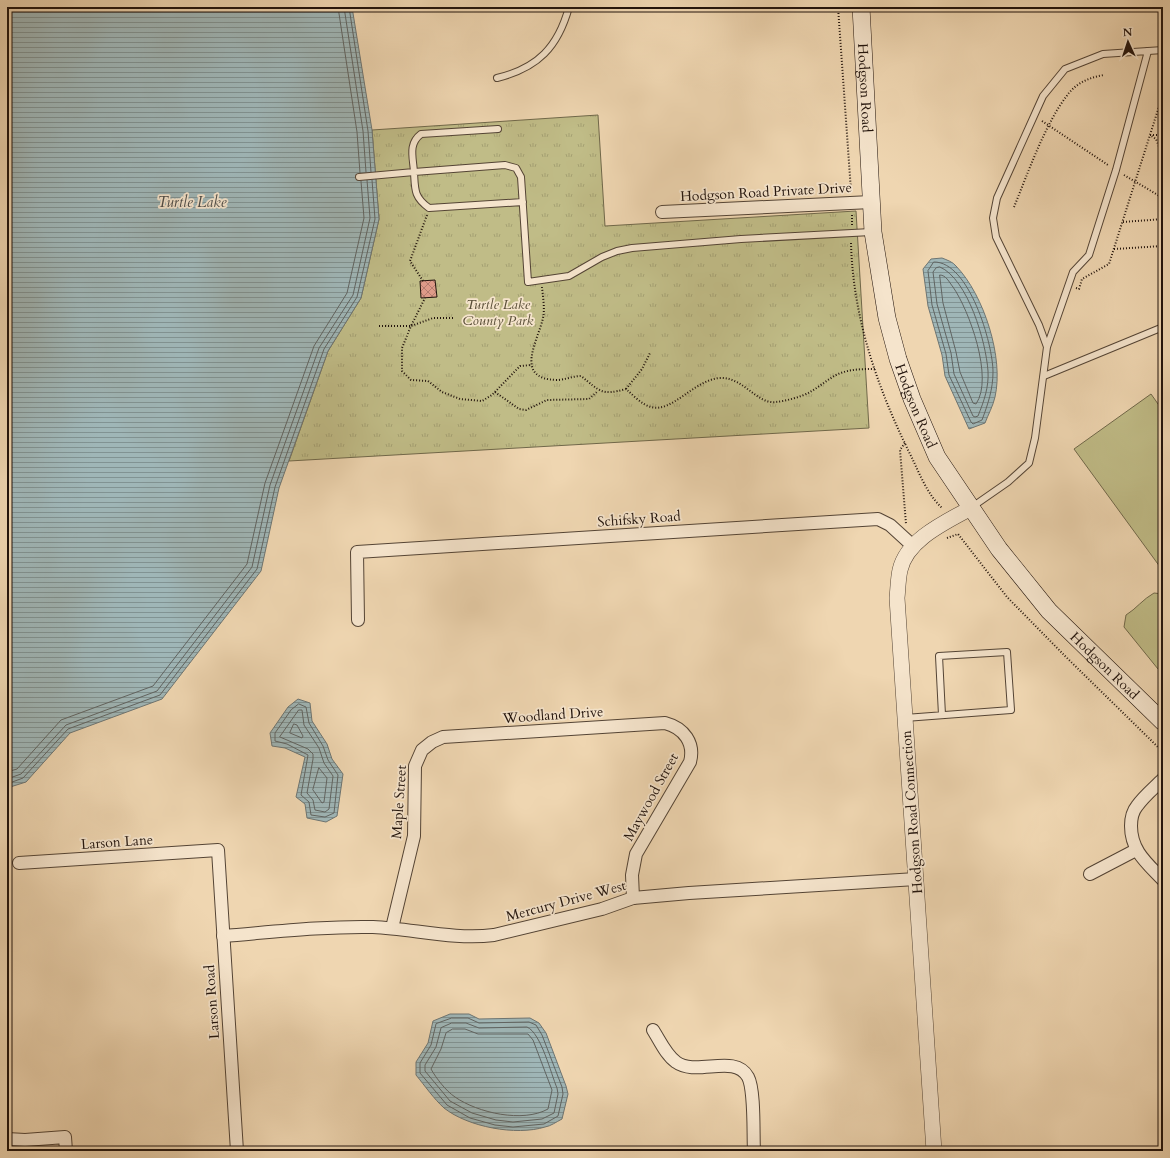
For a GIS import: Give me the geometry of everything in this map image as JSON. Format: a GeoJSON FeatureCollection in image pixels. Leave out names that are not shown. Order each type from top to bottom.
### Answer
{"type":"FeatureCollection","features":[{"type":"Feature","properties":{"kind":"main road","name":"Hodgson Road"},"geometry":{"type":"LineString","coordinates":[[861,7],[873,232],[887,318],[912,399],[938,457],[999,549],[1049,611],[1163,722]]}},
{"type":"Feature","properties":{"kind":"street","name":"Hodgson Road Private Drive"},"geometry":{"type":"LineString","coordinates":[[662,212],[871,202]]}},
{"type":"Feature","properties":{"kind":"street","name":"Hodgson Road Connection"},"geometry":{"type":"LineString","coordinates":[[934,1151],[897,598],[900,569],[905,557],[913,546],[928,534],[971,508]]}},
{"type":"Feature","properties":{"kind":"street","name":"Schifsky Road"},"geometry":{"type":"LineString","coordinates":[[358,620],[357,552],[878,519],[890,525],[913,546]]}},
{"type":"Feature","properties":{"kind":"street","name":"Woodland Drive"},"geometry":{"type":"LineString","coordinates":[[443,737],[665,724]]}},
{"type":"Feature","properties":{"kind":"street","name":"Maywood Street"},"geometry":{"type":"LineString","coordinates":[[634,898],[632,875],[636,854],[690,762],[690,743],[686,736],[677,728],[665,724]]}},
{"type":"Feature","properties":{"kind":"street","name":"Maple Street"},"geometry":{"type":"LineString","coordinates":[[392,928],[414,836],[416,806],[415,766],[422,750],[432,742],[443,737]]}},
{"type":"Feature","properties":{"kind":"street"},"geometry":{"type":"LineString","coordinates":[[1163,779],[1136,806],[1132,816],[1132,839],[1136,850],[1163,880]]}},
{"type":"Feature","properties":{"kind":"street","name":"Larson Lane"},"geometry":{"type":"LineString","coordinates":[[19,863],[218,850]]}},
{"type":"Feature","properties":{"kind":"street","name":"Larson Road"},"geometry":{"type":"LineString","coordinates":[[218,850],[237,1151]]}},
{"type":"Feature","properties":{"kind":"street"},"geometry":{"type":"LineString","coordinates":[[1090,874],[1136,850]]}},
{"type":"Feature","properties":{"kind":"street","name":"Mercury Drive West"},"geometry":{"type":"LineString","coordinates":[[223,936],[336,928],[392,928],[456,937],[494,935],[602,909],[634,898],[689,893],[916,879]]}},
{"type":"Feature","properties":{"kind":"street"},"geometry":{"type":"LineString","coordinates":[[653,1030],[670,1057],[678,1064],[696,1068],[732,1066],[744,1072],[751,1086],[754,1151]]}},
{"type":"Feature","properties":{"kind":"street"},"geometry":{"type":"LineString","coordinates":[[7,1139],[25,1140],[65,1137],[66,1151]]}},
{"type":"Feature","properties":{"kind":"lane"},"geometry":{"type":"LineString","coordinates":[[497,78],[511,74],[540,59],[555,43],[565,21],[569,7]]}},
{"type":"Feature","properties":{"kind":"lane"},"geometry":{"type":"LineString","coordinates":[[1047,347],[1039,325],[996,237],[994,218],[997,198],[1043,96],[1065,69],[1103,54],[1163,50]]}},
{"type":"Feature","properties":{"kind":"lane"},"geometry":{"type":"LineString","coordinates":[[971,508],[1008,482],[1029,463],[1035,438],[1047,347],[1073,272],[1089,255],[1116,170],[1148,51]]}},
{"type":"Feature","properties":{"kind":"lane"},"geometry":{"type":"LineString","coordinates":[[498,129],[421,134],[416,138],[412,145],[416,193],[420,201],[429,208],[523,202]]}},
{"type":"Feature","properties":{"kind":"lane"},"geometry":{"type":"LineString","coordinates":[[359,177],[505,165],[516,168],[521,177],[528,282],[569,276],[602,257],[616,251],[632,248],[740,239],[873,232]]}},
{"type":"Feature","properties":{"kind":"lane"},"geometry":{"type":"LineString","coordinates":[[1044,376],[1163,327]]}},
{"type":"Feature","properties":{"kind":"lane"},"geometry":{"type":"LineString","coordinates":[[905,718],[1012,710],[1007,652],[939,656],[942,715]]}},
{"type":"Feature","properties":{"kind":"path"},"geometry":{"type":"LineString","coordinates":[[838,7],[852,199]]}},
{"type":"Feature","properties":{"kind":"path"},"geometry":{"type":"LineString","coordinates":[[1014,208],[1031,164],[1049,126],[1069,92],[1092,77],[1104,75]]}},
{"type":"Feature","properties":{"kind":"path"},"geometry":{"type":"LineString","coordinates":[[1069,285],[1079,289],[1082,279],[1109,264],[1163,94]]}},
{"type":"Feature","properties":{"kind":"path"},"geometry":{"type":"LineString","coordinates":[[1034,117],[1135,182],[1163,198]]}},
{"type":"Feature","properties":{"kind":"path"},"geometry":{"type":"LineString","coordinates":[[1150,135],[1163,135]]}},
{"type":"Feature","properties":{"kind":"path"},"geometry":{"type":"LineString","coordinates":[[1150,135],[1156,139],[1163,157]]}},
{"type":"Feature","properties":{"kind":"path"},"geometry":{"type":"LineString","coordinates":[[423,281],[410,261],[429,208]]}},
{"type":"Feature","properties":{"kind":"path"},"geometry":{"type":"LineString","coordinates":[[1123,222],[1163,219]]}},
{"type":"Feature","properties":{"kind":"path"},"geometry":{"type":"LineString","coordinates":[[851,243],[852,268],[864,339],[905,443],[922,480],[942,508]]}},
{"type":"Feature","properties":{"kind":"path"},"geometry":{"type":"LineString","coordinates":[[1114,249],[1162,246],[1162,286]]}},
{"type":"Feature","properties":{"kind":"path"},"geometry":{"type":"LineString","coordinates":[[542,280],[544,316],[531,354],[531,364],[539,375],[549,379],[559,380],[581,376],[598,391],[612,393],[626,389],[642,369],[650,354]]}},
{"type":"Feature","properties":{"kind":"path"},"geometry":{"type":"LineString","coordinates":[[425,298],[402,348],[402,372],[411,380],[428,381],[442,392],[460,398],[482,400],[495,392],[520,366],[531,364]]}},
{"type":"Feature","properties":{"kind":"path"},"geometry":{"type":"LineString","coordinates":[[379,326],[411,326],[433,318],[453,318]]}},
{"type":"Feature","properties":{"kind":"path"},"geometry":{"type":"LineString","coordinates":[[626,389],[651,407],[667,407],[705,380],[720,378],[744,385],[765,401],[775,403],[809,392],[837,374],[856,369],[875,369]]}},
{"type":"Feature","properties":{"kind":"path"},"geometry":{"type":"LineString","coordinates":[[495,392],[519,409],[526,410],[547,400],[589,399],[598,391]]}},
{"type":"Feature","properties":{"kind":"path"},"geometry":{"type":"LineString","coordinates":[[905,443],[900,450],[906,524]]}},
{"type":"Feature","properties":{"kind":"path"},"geometry":{"type":"LineString","coordinates":[[942,540],[958,534],[1007,597],[1163,752]]}},
{"type":"Feature","properties":{"kind":"green space","name":"Turtle Lake County Park"},"geometry":{"type":"Polygon","coordinates":[[[598,115],[605,226],[856,211],[869,428],[289,461],[328,351],[361,298],[379,219],[372,130],[598,115]]]}},
{"type":"Feature","properties":{"kind":"green space"},"geometry":{"type":"Polygon","coordinates":[[[1151,394],[1163,411],[1163,571],[1074,449],[1151,394]]]}},
{"type":"Feature","properties":{"kind":"green space"},"geometry":{"type":"Polygon","coordinates":[[[1154,593],[1163,594],[1163,665],[1158,669],[1124,627],[1126,615],[1154,593]]]}},
{"type":"Feature","properties":{"kind":"water","name":"Turtle Lake"},"geometry":{"type":"Polygon","coordinates":[[[7,7],[352,7],[372,130],[379,219],[361,298],[328,351],[279,488],[261,571],[162,699],[70,733],[26,782],[7,788],[7,7]]]}},
{"type":"Feature","properties":{"kind":"water"},"geometry":{"type":"Polygon","coordinates":[[[942,258],[955,265],[966,278],[975,293],[989,328],[997,364],[997,381],[992,407],[985,423],[969,429],[945,376],[942,355],[928,306],[923,269],[931,259],[942,258]]]}},
{"type":"Feature","properties":{"kind":"water"},"geometry":{"type":"Polygon","coordinates":[[[298,699],[310,703],[312,721],[327,744],[332,759],[343,774],[337,816],[326,822],[307,818],[305,804],[296,797],[305,757],[285,748],[272,746],[270,733],[288,707],[298,699]]]}},
{"type":"Feature","properties":{"kind":"water"},"geometry":{"type":"Polygon","coordinates":[[[450,1014],[469,1014],[479,1019],[530,1018],[539,1023],[546,1033],[568,1094],[562,1119],[549,1126],[533,1130],[507,1130],[479,1125],[454,1115],[444,1108],[433,1097],[416,1075],[416,1062],[428,1043],[433,1021],[450,1014]]]}},
{"type":"Feature","properties":{"kind":"building"},"geometry":{"type":"Polygon","coordinates":[[[435,280],[437,297],[421,298],[420,281],[435,280]]]}}]}
